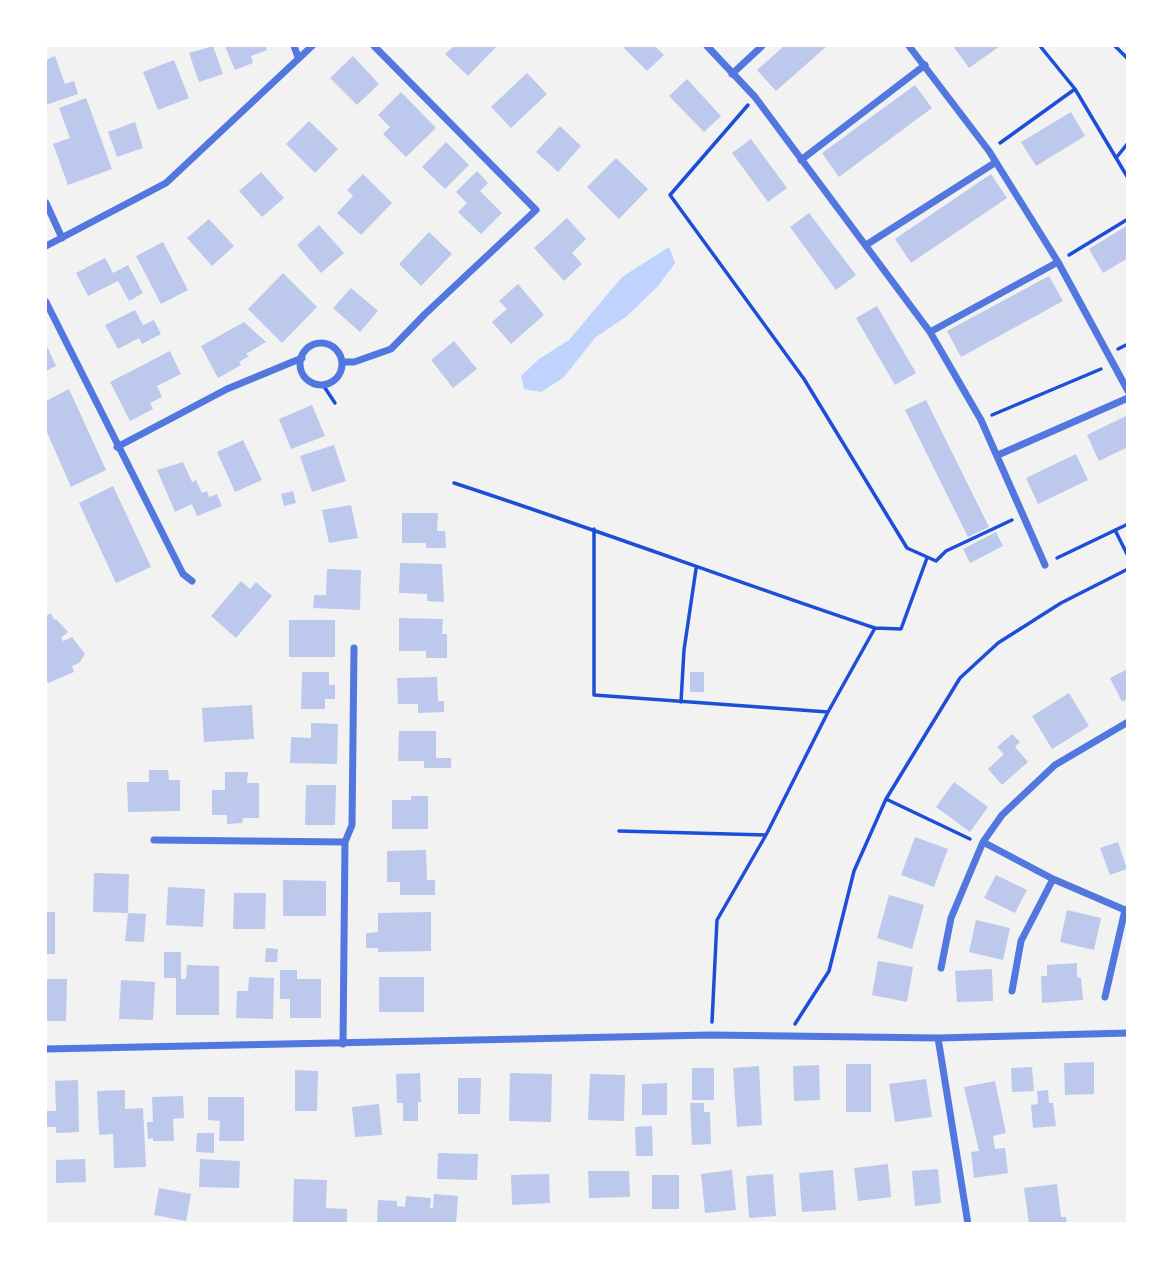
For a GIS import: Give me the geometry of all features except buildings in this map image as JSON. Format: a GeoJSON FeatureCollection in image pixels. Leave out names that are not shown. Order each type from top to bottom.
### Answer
{"type":"FeatureCollection","features":[{"type":"Feature","properties":{"kind":"street"},"geometry":{"type":"LineString","coordinates":[[294,46],[298,57]]}},
{"type":"Feature","properties":{"kind":"street"},"geometry":{"type":"LineString","coordinates":[[46,246],[166,183],[312,46]]}},
{"type":"Feature","properties":{"kind":"street"},"geometry":{"type":"LineString","coordinates":[[342,362],[354,362],[391,349],[536,210],[374,46]]}},
{"type":"Feature","properties":{"kind":"street"},"geometry":{"type":"LineString","coordinates":[[707,46],[755,97],[930,332],[981,420],[1045,565]]}},
{"type":"Feature","properties":{"kind":"street"},"geometry":{"type":"LineString","coordinates":[[732,74],[762,46]]}},
{"type":"Feature","properties":{"kind":"street"},"geometry":{"type":"LineString","coordinates":[[909,46],[996,162],[1058,262],[1128,391]]}},
{"type":"Feature","properties":{"kind":"street"},"geometry":{"type":"LineString","coordinates":[[801,160],[925,65]]}},
{"type":"Feature","properties":{"kind":"street"},"geometry":{"type":"LineString","coordinates":[[866,245],[996,162]]}},
{"type":"Feature","properties":{"kind":"street"},"geometry":{"type":"LineString","coordinates":[[46,202],[62,238]]}},
{"type":"Feature","properties":{"kind":"street"},"geometry":{"type":"LineString","coordinates":[[930,332],[1058,262]]}},
{"type":"Feature","properties":{"kind":"street"},"geometry":{"type":"LineString","coordinates":[[46,302],[183,574],[192,580]]}},
{"type":"Feature","properties":{"kind":"street"},"geometry":{"type":"LineString","coordinates":[[323,344],[336,350],[342,362],[335,380],[323,385],[305,377],[300,365],[310,347],[323,344]]}},
{"type":"Feature","properties":{"kind":"street"},"geometry":{"type":"LineString","coordinates":[[117,447],[227,389],[302,358]]}},
{"type":"Feature","properties":{"kind":"street"},"geometry":{"type":"LineString","coordinates":[[998,455],[1128,398]]}},
{"type":"Feature","properties":{"kind":"street"},"geometry":{"type":"LineString","coordinates":[[343,1044],[345,842],[352,825],[354,648]]}},
{"type":"Feature","properties":{"kind":"street"},"geometry":{"type":"LineString","coordinates":[[941,968],[951,918],[982,842],[1002,815],[1055,765],[1128,722]]}},
{"type":"Feature","properties":{"kind":"street"},"geometry":{"type":"LineString","coordinates":[[154,840],[345,842]]}},
{"type":"Feature","properties":{"kind":"street"},"geometry":{"type":"LineString","coordinates":[[982,842],[1053,879],[1126,909],[1105,997]]}},
{"type":"Feature","properties":{"kind":"street"},"geometry":{"type":"LineString","coordinates":[[1012,991],[1021,941],[1053,879]]}},
{"type":"Feature","properties":{"kind":"street"},"geometry":{"type":"LineString","coordinates":[[46,1049],[711,1035],[938,1038],[1128,1033]]}},
{"type":"Feature","properties":{"kind":"street"},"geometry":{"type":"LineString","coordinates":[[938,1038],[968,1223]]}},
{"type":"Feature","properties":{"kind":"path"},"geometry":{"type":"LineString","coordinates":[[1040,46],[1075,89],[1128,178]]}},
{"type":"Feature","properties":{"kind":"path"},"geometry":{"type":"LineString","coordinates":[[1115,46],[1128,59]]}},
{"type":"Feature","properties":{"kind":"path"},"geometry":{"type":"LineString","coordinates":[[989,151],[1075,89]]}},
{"type":"Feature","properties":{"kind":"path"},"geometry":{"type":"LineString","coordinates":[[755,97],[670,195],[804,379],[907,548],[936,561],[946,551],[1023,515]]}},
{"type":"Feature","properties":{"kind":"path"},"geometry":{"type":"LineString","coordinates":[[1116,158],[1128,143]]}},
{"type":"Feature","properties":{"kind":"path"},"geometry":{"type":"LineString","coordinates":[[1058,262],[1128,219]]}},
{"type":"Feature","properties":{"kind":"path"},"geometry":{"type":"LineString","coordinates":[[981,420],[1113,364]]}},
{"type":"Feature","properties":{"kind":"path"},"geometry":{"type":"LineString","coordinates":[[323,385],[335,404]]}},
{"type":"Feature","properties":{"kind":"path"},"geometry":{"type":"LineString","coordinates":[[454,483],[875,628],[901,629],[927,558]]}},
{"type":"Feature","properties":{"kind":"path"},"geometry":{"type":"LineString","coordinates":[[1045,565],[1128,524]]}},
{"type":"Feature","properties":{"kind":"path"},"geometry":{"type":"LineString","coordinates":[[594,529],[594,695],[828,712]]}},
{"type":"Feature","properties":{"kind":"path"},"geometry":{"type":"LineString","coordinates":[[1115,530],[1128,556]]}},
{"type":"Feature","properties":{"kind":"path"},"geometry":{"type":"LineString","coordinates":[[681,702],[684,650],[696,568]]}},
{"type":"Feature","properties":{"kind":"path"},"geometry":{"type":"LineString","coordinates":[[793,1036],[794,1026],[829,971],[854,871],[886,799],[960,678],[998,643],[1061,603],[1128,569]]}},
{"type":"Feature","properties":{"kind":"path"},"geometry":{"type":"LineString","coordinates":[[711,1035],[717,920],[766,835],[828,712],[875,628]]}},
{"type":"Feature","properties":{"kind":"path"},"geometry":{"type":"LineString","coordinates":[[886,799],[966,838],[982,842]]}},
{"type":"Feature","properties":{"kind":"path"},"geometry":{"type":"LineString","coordinates":[[619,831],[766,835]]}},
{"type":"Feature","properties":{"kind":"water"},"geometry":{"type":"Polygon","coordinates":[[[669,247],[675,263],[658,286],[627,316],[596,337],[563,378],[541,392],[524,389],[521,376],[539,359],[569,340],[622,277],[669,247]]]}}]}
